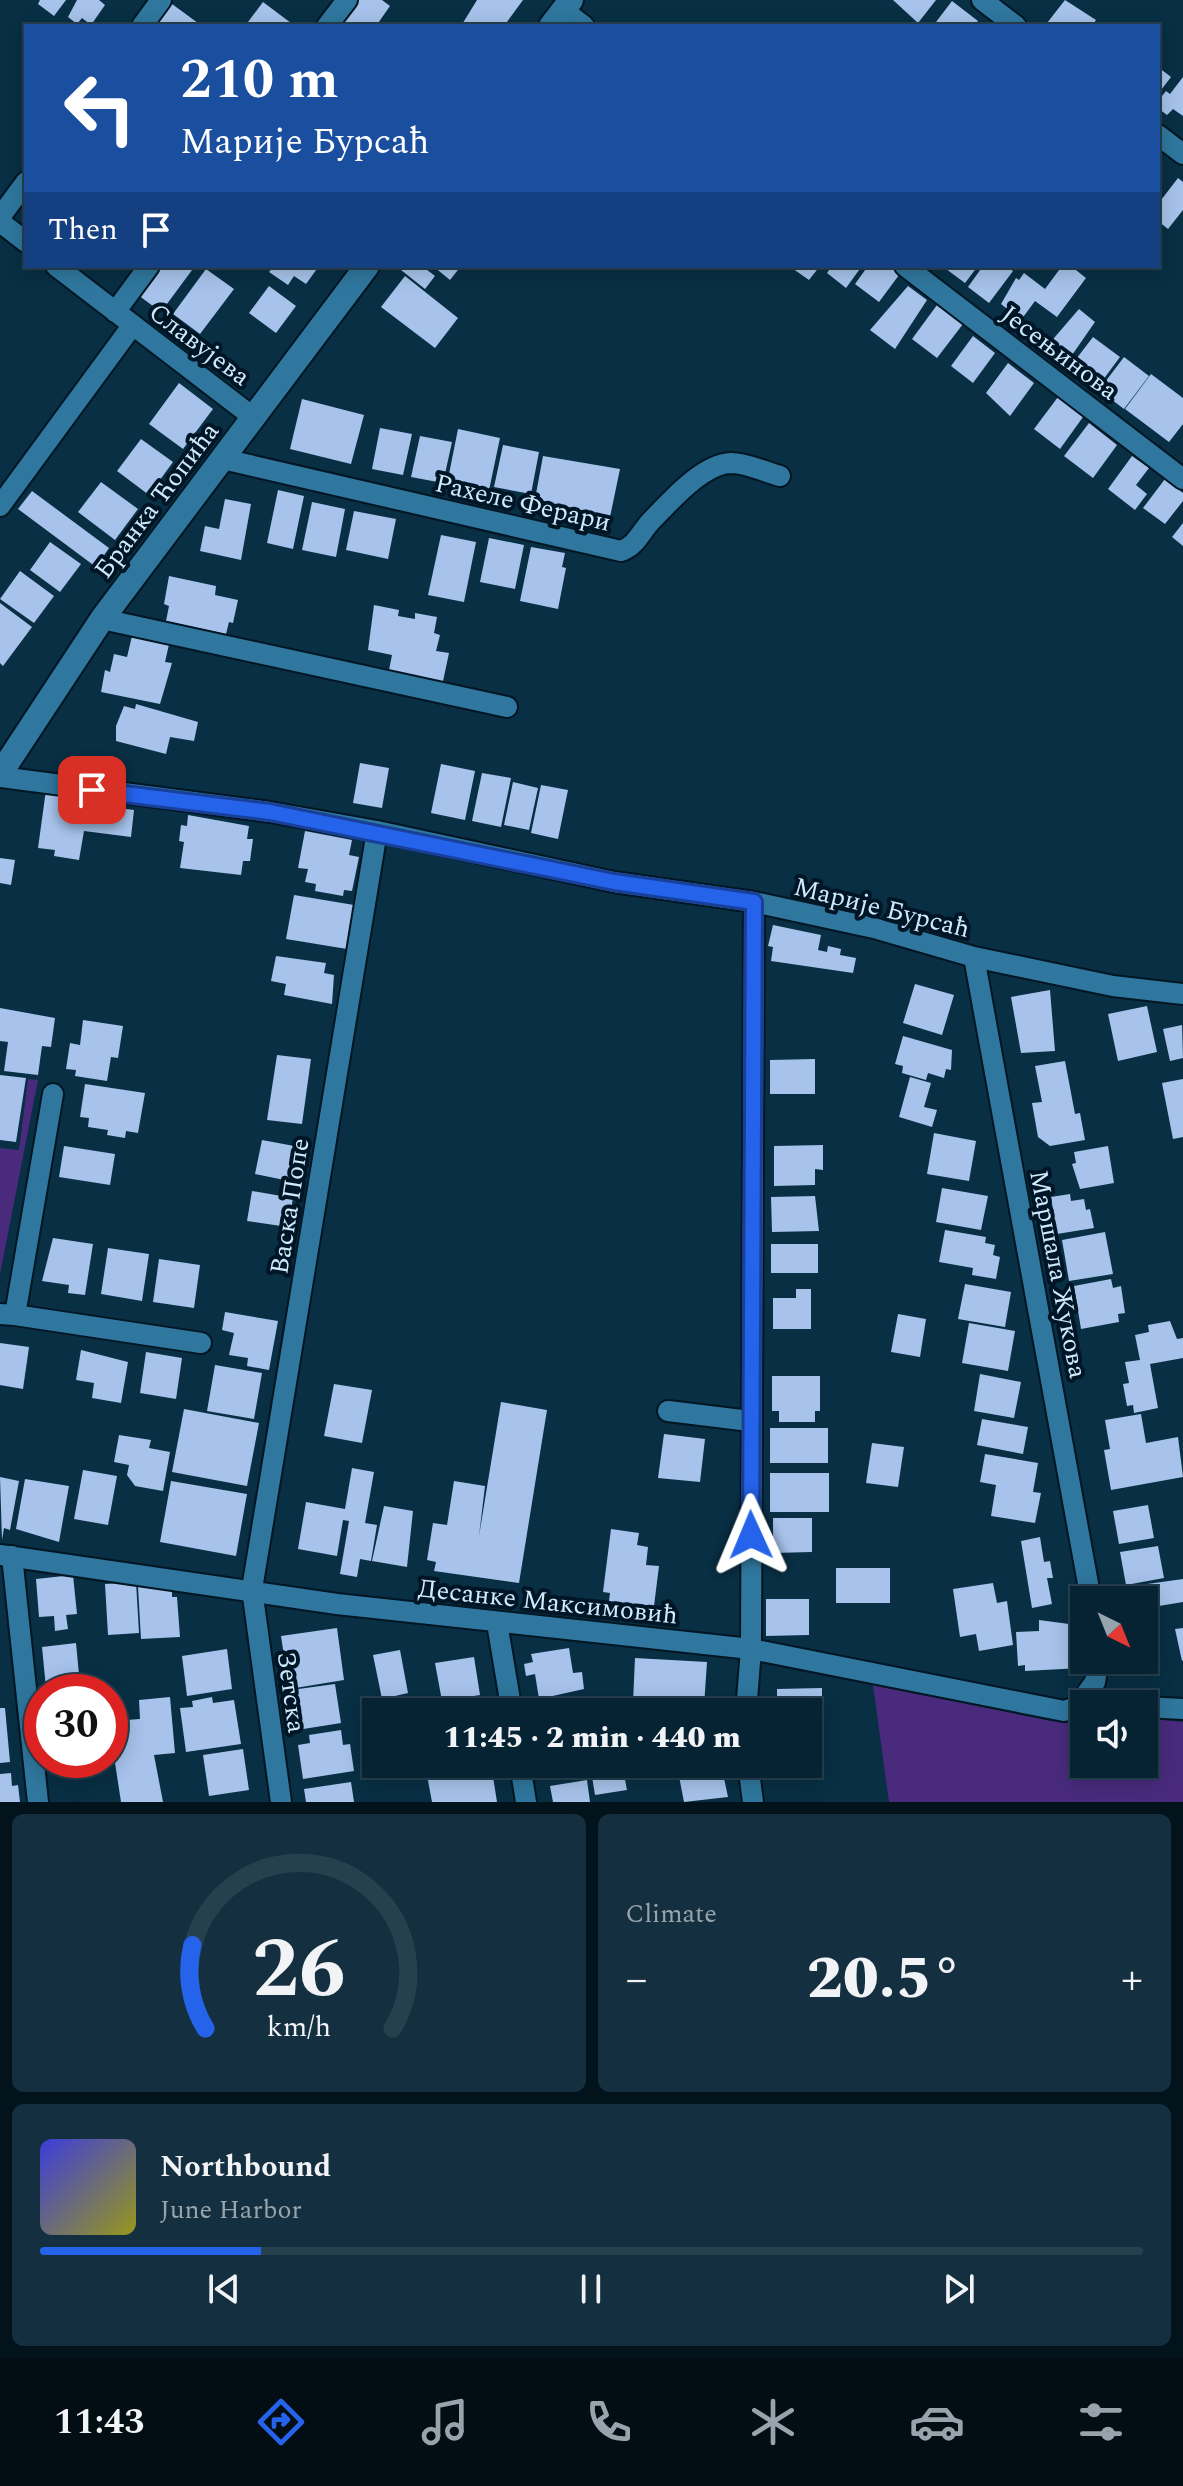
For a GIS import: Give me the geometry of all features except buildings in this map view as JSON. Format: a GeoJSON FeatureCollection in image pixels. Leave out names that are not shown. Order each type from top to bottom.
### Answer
{"type":"FeatureCollection","features":[{"type":"Feature","properties":{"kind":"street"},"geometry":{"type":"LineString","coordinates":[[143,24],[161,0]]}},
{"type":"Feature","properties":{"kind":"street"},"geometry":{"type":"LineString","coordinates":[[329,24],[347,0]]}},
{"type":"Feature","properties":{"kind":"street"},"geometry":{"type":"LineString","coordinates":[[982,0],[1013,24]]}},
{"type":"Feature","properties":{"kind":"street"},"geometry":{"type":"LineString","coordinates":[[562,12],[581,24]]}},
{"type":"Feature","properties":{"kind":"street"},"geometry":{"type":"LineString","coordinates":[[1160,137],[1183,154]]}},
{"type":"Feature","properties":{"kind":"street"},"geometry":{"type":"LineString","coordinates":[[24,185],[0,219],[24,240]]}},
{"type":"Feature","properties":{"kind":"street","name":"Славујева"},"geometry":{"type":"LineString","coordinates":[[59,268],[253,417]]}},
{"type":"Feature","properties":{"kind":"street","name":"Славујева"},"geometry":{"type":"LineString","coordinates":[[115,312],[148,268]]}},
{"type":"Feature","properties":{"kind":"street","name":"Бранка Ћопића"},"geometry":{"type":"LineString","coordinates":[[0,776],[102,619],[365,268]]}},
{"type":"Feature","properties":{"kind":"street","name":"Јесењинова"},"geometry":{"type":"LineString","coordinates":[[908,268],[1183,479]]}},
{"type":"Feature","properties":{"kind":"street"},"geometry":{"type":"LineString","coordinates":[[0,506],[132,326]]}},
{"type":"Feature","properties":{"kind":"street","name":"Рахеле Ферари"},"geometry":{"type":"LineString","coordinates":[[223,459],[621,551],[631,547],[650,523],[701,476],[719,464],[735,463],[780,476]]}},
{"type":"Feature","properties":{"kind":"street"},"geometry":{"type":"LineString","coordinates":[[102,619],[507,707]]}},
{"type":"Feature","properties":{"kind":"street","name":"Марије Бурсаћ"},"geometry":{"type":"LineString","coordinates":[[0,776],[270,812],[377,831],[614,882],[754,902],[874,928],[974,957],[1113,986],[1183,994]]}},
{"type":"Feature","properties":{"kind":"street","name":"Васка Попе"},"geometry":{"type":"LineString","coordinates":[[252,1589],[377,831]]}},
{"type":"Feature","properties":{"kind":"street"},"geometry":{"type":"LineString","coordinates":[[747,1698],[751,1649],[754,902]]}},
{"type":"Feature","properties":{"kind":"street","name":"Маршала Жукова"},"geometry":{"type":"LineString","coordinates":[[974,957],[1088,1586]]}},
{"type":"Feature","properties":{"kind":"street"},"geometry":{"type":"LineString","coordinates":[[53,1094],[8,1314],[201,1343]]}},
{"type":"Feature","properties":{"kind":"street"},"geometry":{"type":"LineString","coordinates":[[668,1411],[750,1421]]}},
{"type":"Feature","properties":{"kind":"street"},"geometry":{"type":"LineString","coordinates":[[6,1556],[38,1802]]}},
{"type":"Feature","properties":{"kind":"street","name":"Десанке Максимовић"},"geometry":{"type":"LineString","coordinates":[[6,1556],[252,1589],[337,1604],[751,1649],[1041,1708],[1070,1709]]}},
{"type":"Feature","properties":{"kind":"street","name":"Зетска"},"geometry":{"type":"LineString","coordinates":[[252,1589],[281,1802]]}},
{"type":"Feature","properties":{"kind":"street"},"geometry":{"type":"LineString","coordinates":[[497,1623],[510,1698]]}},
{"type":"Feature","properties":{"kind":"street"},"geometry":{"type":"LineString","coordinates":[[1158,1708],[1183,1709]]}},
{"type":"Feature","properties":{"kind":"street"},"geometry":{"type":"LineString","coordinates":[[522,1778],[526,1802]]}},
{"type":"Feature","properties":{"kind":"street"},"geometry":{"type":"LineString","coordinates":[[750,1778],[753,1802]]}},
{"type":"Feature","properties":{"kind":"shaded area"},"geometry":{"type":"Polygon","coordinates":[[[28,1079],[38,1080],[0,1274],[0,1148],[19,1150],[28,1079]]]}},
{"type":"Feature","properties":{"kind":"shaded area"},"geometry":{"type":"Polygon","coordinates":[[[873,1685],[1051,1721],[1070,1721],[1070,1778],[1158,1778],[1158,1719],[1183,1722],[1183,1802],[889,1802],[873,1685]]]}},
{"type":"Feature","properties":{"kind":"route"},"geometry":{"type":"LineString","coordinates":[[92,790],[270,812],[377,831],[614,882],[754,902],[751,1535]]}}]}
